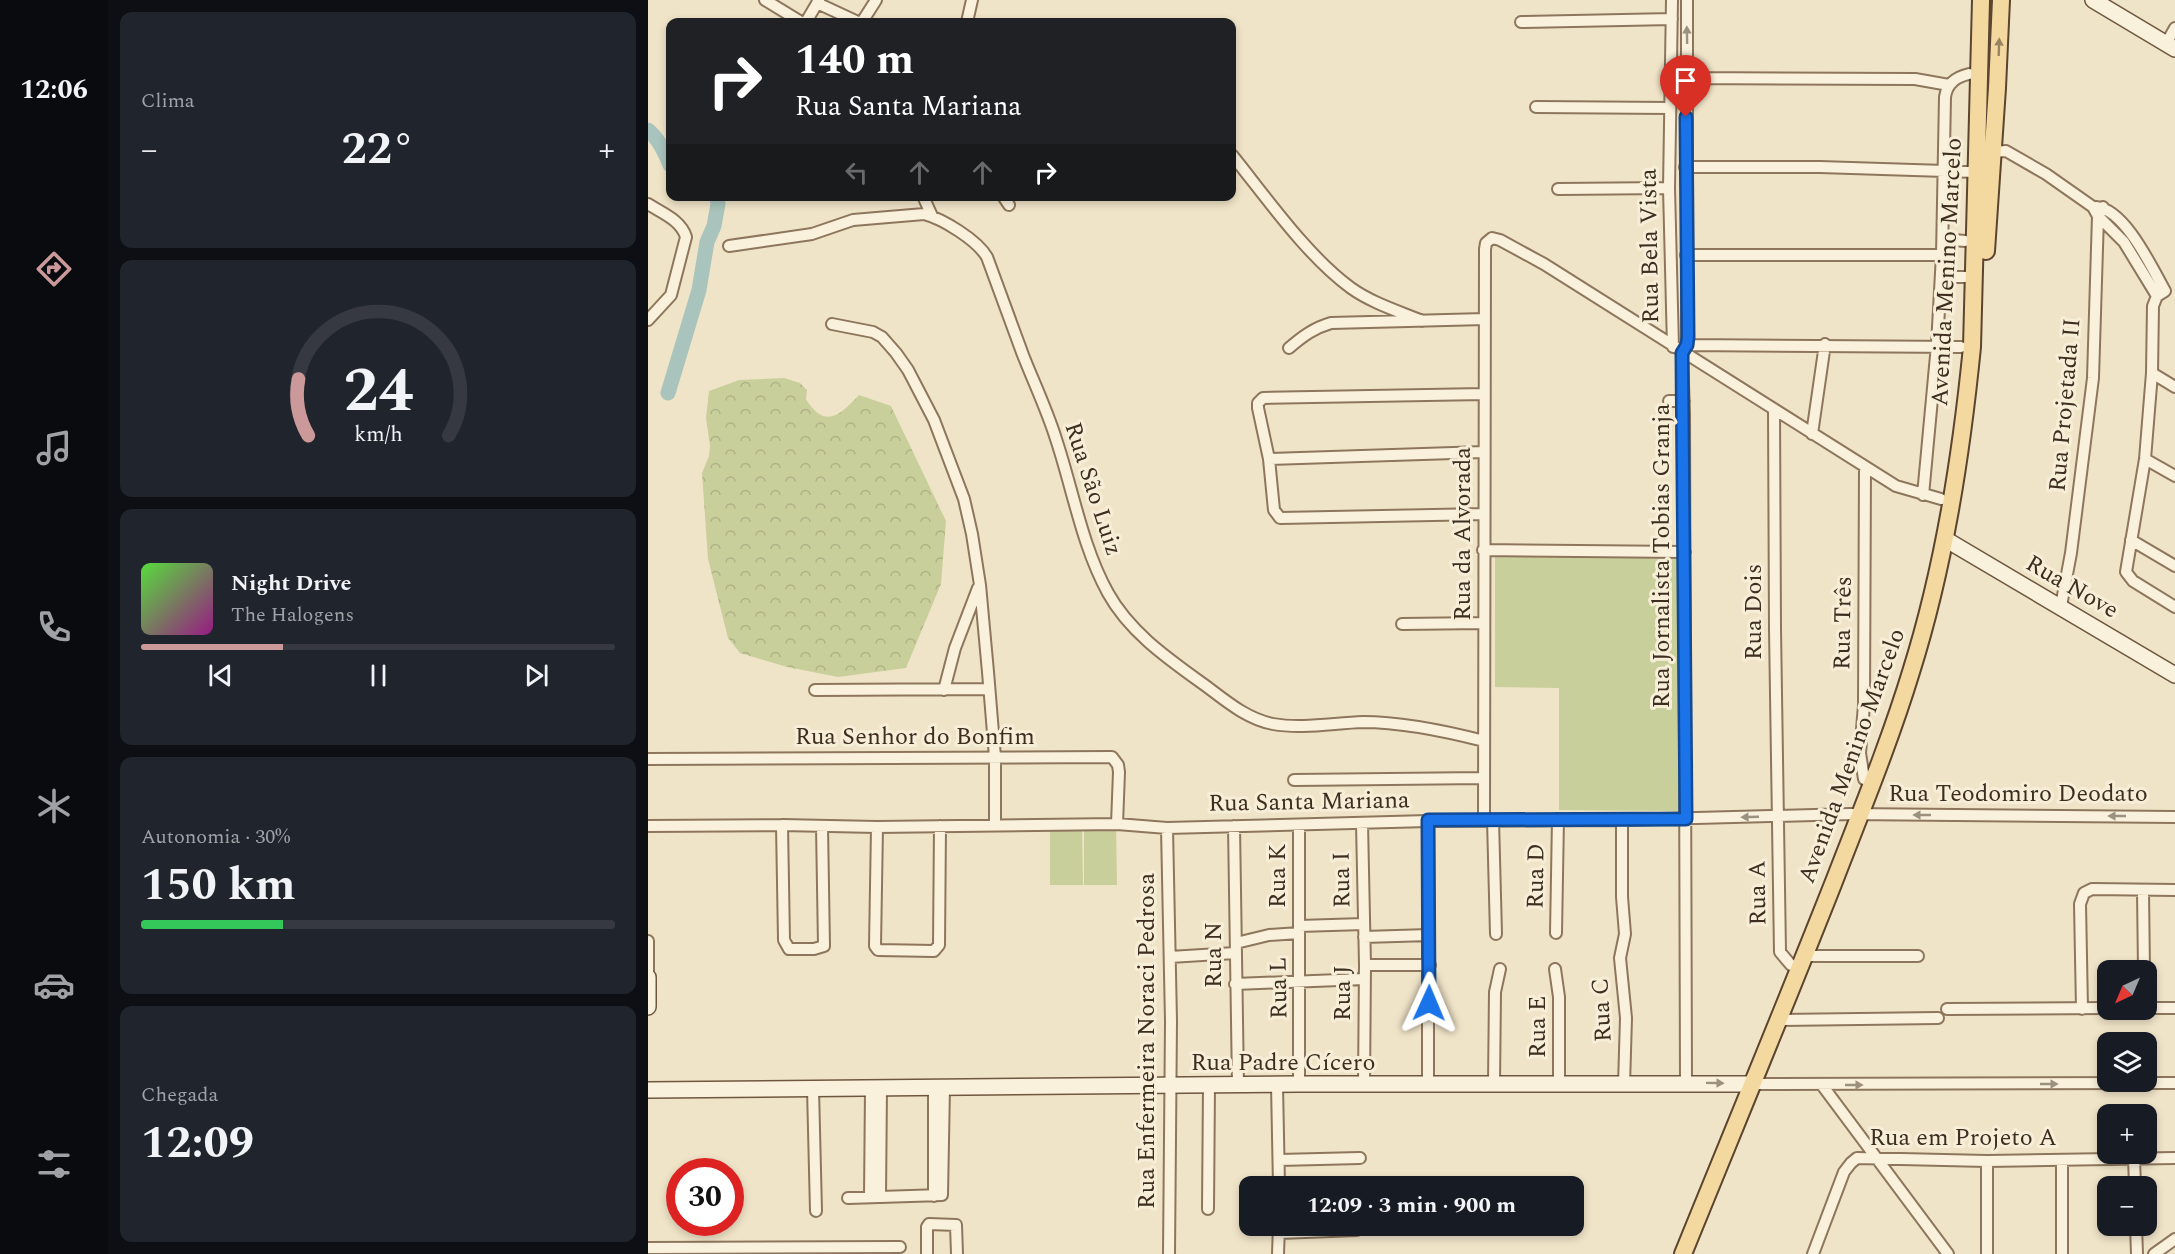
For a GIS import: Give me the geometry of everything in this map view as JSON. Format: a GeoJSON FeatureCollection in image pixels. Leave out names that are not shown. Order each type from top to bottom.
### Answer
{"type":"FeatureCollection","features":[{"type":"Feature","properties":{"kind":"main road","name":"Avenida Menino Marcelo"},"geometry":{"type":"LineString","coordinates":[[1675,1254],[1798,961],[1911,671],[1935,582],[1949,542],[1972,347],[1973,168],[1969,74],[1971,0]]}},
{"type":"Feature","properties":{"kind":"main road","name":"Avenida Menino Marcelo"},"geometry":{"type":"LineString","coordinates":[[1855,814],[1864,779],[1893,700],[1930,565],[1957,396],[1965,277],[1965,241],[1978,130],[1981,0]]}},
{"type":"Feature","properties":{"kind":"main road"},"geometry":{"type":"LineString","coordinates":[[1949,542],[1969,452],[1978,366],[2001,0]]}},
{"type":"Feature","properties":{"kind":"main road"},"geometry":{"type":"LineString","coordinates":[[1978,130],[1997,88]]}},
{"type":"Feature","properties":{"kind":"main road"},"geometry":{"type":"LineString","coordinates":[[1973,168],[1992,152]]}},
{"type":"Feature","properties":{"kind":"main road"},"geometry":{"type":"LineString","coordinates":[[1956,469],[1969,452]]}},
{"type":"Feature","properties":{"kind":"main road","name":"Avenida Menino Marcelo"},"geometry":{"type":"LineString","coordinates":[[1687,1250],[1748,1084],[1779,1020],[1798,961]]}},
{"type":"Feature","properties":{"kind":"street"},"geometry":{"type":"LineString","coordinates":[[765,0],[794,18]]}},
{"type":"Feature","properties":{"kind":"street"},"geometry":{"type":"LineString","coordinates":[[865,18],[876,0]]}},
{"type":"Feature","properties":{"kind":"street"},"geometry":{"type":"LineString","coordinates":[[968,18],[972,0]]}},
{"type":"Feature","properties":{"kind":"street","name":"Rua Bela Vista"},"geometry":{"type":"LineString","coordinates":[[1672,0],[1669,188],[1680,348]]}},
{"type":"Feature","properties":{"kind":"street","name":"Rua Bela Vista"},"geometry":{"type":"LineString","coordinates":[[1680,348],[1686,255],[1686,0]]}},
{"type":"Feature","properties":{"kind":"street"},"geometry":{"type":"LineString","coordinates":[[808,18],[818,2],[850,18]]}},
{"type":"Feature","properties":{"kind":"street"},"geometry":{"type":"LineString","coordinates":[[2102,3],[2170,46],[2175,28]]}},
{"type":"Feature","properties":{"kind":"street"},"geometry":{"type":"LineString","coordinates":[[1521,22],[1672,19]]}},
{"type":"Feature","properties":{"kind":"street"},"geometry":{"type":"LineString","coordinates":[[1923,495],[1941,277],[1945,97],[1949,85],[1960,76],[1969,74]]}},
{"type":"Feature","properties":{"kind":"street"},"geometry":{"type":"LineString","coordinates":[[1687,78],[1915,79],[1949,85]]}},
{"type":"Feature","properties":{"kind":"street"},"geometry":{"type":"LineString","coordinates":[[1536,107],[1670,108]]}},
{"type":"Feature","properties":{"kind":"street"},"geometry":{"type":"LineString","coordinates":[[1992,152],[2006,151],[2046,174],[2098,210],[2119,228],[2133,235],[2166,294],[2153,306],[2152,374],[2145,459],[2126,572],[2129,577],[2175,607]]}},
{"type":"Feature","properties":{"kind":"street"},"geometry":{"type":"LineString","coordinates":[[1670,155],[1685,155]]}},
{"type":"Feature","properties":{"kind":"street"},"geometry":{"type":"LineString","coordinates":[[1236,160],[1300,239],[1345,283],[1370,300],[1422,321]]}},
{"type":"Feature","properties":{"kind":"street"},"geometry":{"type":"LineString","coordinates":[[1685,167],[1973,168]]}},
{"type":"Feature","properties":{"kind":"street"},"geometry":{"type":"LineString","coordinates":[[1558,189],[1669,188]]}},
{"type":"Feature","properties":{"kind":"street"},"geometry":{"type":"LineString","coordinates":[[925,201],[932,216]]}},
{"type":"Feature","properties":{"kind":"street"},"geometry":{"type":"LineString","coordinates":[[648,204],[675,221],[684,230],[686,237],[671,295],[648,320]]}},
{"type":"Feature","properties":{"kind":"street","name":"Rua Projetada II"},"geometry":{"type":"LineString","coordinates":[[2061,606],[2071,553],[2093,378],[2098,210]]}},
{"type":"Feature","properties":{"kind":"street","name":"Rua São Luiz"},"geometry":{"type":"LineString","coordinates":[[729,246],[812,234],[853,220],[909,215],[932,216],[976,242],[987,257],[1056,438],[1091,555],[1108,594],[1138,632],[1162,654],[1244,713],[1259,720],[1273,724],[1307,726],[1365,722],[1408,726],[1450,732],[1484,741]]}},
{"type":"Feature","properties":{"kind":"street","name":"Rua da Alvorada"},"geometry":{"type":"LineString","coordinates":[[1496,934],[1484,778],[1485,249],[1488,241],[1496,238],[1544,264]]}},
{"type":"Feature","properties":{"kind":"street"},"geometry":{"type":"LineString","coordinates":[[1943,238],[1965,241]]}},
{"type":"Feature","properties":{"kind":"street"},"geometry":{"type":"LineString","coordinates":[[1686,255],[1942,255]]}},
{"type":"Feature","properties":{"kind":"street"},"geometry":{"type":"LineString","coordinates":[[1542,276],[1544,264],[1903,490],[1941,498]]}},
{"type":"Feature","properties":{"kind":"street"},"geometry":{"type":"LineString","coordinates":[[1941,277],[1965,277]]}},
{"type":"Feature","properties":{"kind":"street"},"geometry":{"type":"LineString","coordinates":[[1289,348],[1311,331],[1331,323],[1485,319]]}},
{"type":"Feature","properties":{"kind":"street"},"geometry":{"type":"LineString","coordinates":[[832,324],[877,334],[896,352],[934,420],[964,500],[980,585],[995,757],[995,825]]}},
{"type":"Feature","properties":{"kind":"street"},"geometry":{"type":"LineString","coordinates":[[1680,348],[1825,344],[1961,347]]}},
{"type":"Feature","properties":{"kind":"street"},"geometry":{"type":"LineString","coordinates":[[1812,434],[1825,344]]}},
{"type":"Feature","properties":{"kind":"street","name":"Rua Jornalista Tobias Granja"},"geometry":{"type":"LineString","coordinates":[[1680,348],[1684,401],[1686,1083]]}},
{"type":"Feature","properties":{"kind":"street"},"geometry":{"type":"LineString","coordinates":[[2152,374],[2175,387]]}},
{"type":"Feature","properties":{"kind":"street"},"geometry":{"type":"LineString","coordinates":[[1484,394],[1263,398],[1258,403],[1269,459],[1274,510],[1276,515],[1284,519],[1484,514]]}},
{"type":"Feature","properties":{"kind":"street"},"geometry":{"type":"LineString","coordinates":[[1669,401],[1684,401]]}},
{"type":"Feature","properties":{"kind":"street","name":"Rua Dois"},"geometry":{"type":"LineString","coordinates":[[1774,409],[1778,816]]}},
{"type":"Feature","properties":{"kind":"street"},"geometry":{"type":"LineString","coordinates":[[1269,459],[1484,452]]}},
{"type":"Feature","properties":{"kind":"street"},"geometry":{"type":"LineString","coordinates":[[2145,459],[2175,476]]}},
{"type":"Feature","properties":{"kind":"street","name":"Rua Três"},"geometry":{"type":"LineString","coordinates":[[1864,779],[1860,753],[1864,705],[1865,467]]}},
{"type":"Feature","properties":{"kind":"street"},"geometry":{"type":"LineString","coordinates":[[2131,540],[2175,567]]}},
{"type":"Feature","properties":{"kind":"street","name":"Rua Nove"},"geometry":{"type":"LineString","coordinates":[[1949,542],[2175,675]]}},
{"type":"Feature","properties":{"kind":"street"},"geometry":{"type":"LineString","coordinates":[[1483,550],[1684,552]]}},
{"type":"Feature","properties":{"kind":"street"},"geometry":{"type":"LineString","coordinates":[[944,690],[955,648],[980,585]]}},
{"type":"Feature","properties":{"kind":"street"},"geometry":{"type":"LineString","coordinates":[[1402,624],[1484,623]]}},
{"type":"Feature","properties":{"kind":"street"},"geometry":{"type":"LineString","coordinates":[[815,690],[989,689]]}},
{"type":"Feature","properties":{"kind":"street","name":"Rua Senhor do Bonfim"},"geometry":{"type":"LineString","coordinates":[[648,759],[1112,757],[1118,765],[1119,772],[1117,824]]}},
{"type":"Feature","properties":{"kind":"street"},"geometry":{"type":"LineString","coordinates":[[1294,780],[1484,778]]}},
{"type":"Feature","properties":{"kind":"street","name":"Rua Santa Mariana"},"geometry":{"type":"LineString","coordinates":[[648,826],[877,827],[1117,824],[1167,828],[1428,820],[1622,820],[1855,814]]}},
{"type":"Feature","properties":{"kind":"street","name":"Rua Teodomiro Deodato"},"geometry":{"type":"LineString","coordinates":[[1855,814],[2175,817]]}},
{"type":"Feature","properties":{"kind":"street","name":"Rua A"},"geometry":{"type":"LineString","coordinates":[[1778,816],[1780,952],[1798,961]]}},
{"type":"Feature","properties":{"kind":"street","name":"Rua D"},"geometry":{"type":"LineString","coordinates":[[1556,933],[1558,819]]}},
{"type":"Feature","properties":{"kind":"street"},"geometry":{"type":"LineString","coordinates":[[1428,820],[1430,965],[1428,1086]]}},
{"type":"Feature","properties":{"kind":"street","name":"Rua C"},"geometry":{"type":"LineString","coordinates":[[1622,820],[1622,897],[1625,934],[1620,958],[1626,1018],[1624,1085]]}},
{"type":"Feature","properties":{"kind":"street","name":"Rua I"},"geometry":{"type":"LineString","coordinates":[[1362,823],[1364,937]]}},
{"type":"Feature","properties":{"kind":"street"},"geometry":{"type":"LineString","coordinates":[[782,825],[784,940],[789,949],[814,949],[824,946],[822,826]]}},
{"type":"Feature","properties":{"kind":"street","name":"Rua K"},"geometry":{"type":"LineString","coordinates":[[1299,825],[1299,930]]}},
{"type":"Feature","properties":{"kind":"street"},"geometry":{"type":"LineString","coordinates":[[877,827],[874,943],[878,950],[934,951],[939,945],[940,826]]}},
{"type":"Feature","properties":{"kind":"street","name":"Rua N"},"geometry":{"type":"LineString","coordinates":[[1234,826],[1238,1085]]}},
{"type":"Feature","properties":{"kind":"street","name":"Rua Enfermeira Noraci Pedrosa"},"geometry":{"type":"LineString","coordinates":[[1167,828],[1170,957],[1169,1086],[1164,1164],[1169,1254]]}},
{"type":"Feature","properties":{"kind":"street"},"geometry":{"type":"LineString","coordinates":[[2082,1008],[2080,904],[2084,892],[2092,889],[2175,890]]}},
{"type":"Feature","properties":{"kind":"street"},"geometry":{"type":"LineString","coordinates":[[2144,891],[2144,960]]}},
{"type":"Feature","properties":{"kind":"street"},"geometry":{"type":"LineString","coordinates":[[1170,957],[1235,948],[1269,935],[1364,924]]}},
{"type":"Feature","properties":{"kind":"street","name":"Rua L"},"geometry":{"type":"LineString","coordinates":[[1299,930],[1299,1084]]}},
{"type":"Feature","properties":{"kind":"street"},"geometry":{"type":"LineString","coordinates":[[1364,937],[1429,935]]}},
{"type":"Feature","properties":{"kind":"street","name":"Rua J"},"geometry":{"type":"LineString","coordinates":[[1364,937],[1364,1085]]}},
{"type":"Feature","properties":{"kind":"street"},"geometry":{"type":"LineString","coordinates":[[648,941],[648,1007]]}},
{"type":"Feature","properties":{"kind":"street"},"geometry":{"type":"LineString","coordinates":[[1798,961],[1918,956]]}},
{"type":"Feature","properties":{"kind":"street"},"geometry":{"type":"LineString","coordinates":[[1365,965],[1430,965]]}},
{"type":"Feature","properties":{"kind":"street"},"geometry":{"type":"LineString","coordinates":[[1494,1084],[1495,992],[1500,969]]}},
{"type":"Feature","properties":{"kind":"street","name":"Rua E"},"geometry":{"type":"LineString","coordinates":[[1555,969],[1559,997],[1559,1085]]}},
{"type":"Feature","properties":{"kind":"street"},"geometry":{"type":"LineString","coordinates":[[1235,984],[1365,979]]}},
{"type":"Feature","properties":{"kind":"street"},"geometry":{"type":"LineString","coordinates":[[1947,1009],[2097,1008]]}},
{"type":"Feature","properties":{"kind":"street"},"geometry":{"type":"LineString","coordinates":[[2157,1008],[2175,1008]]}},
{"type":"Feature","properties":{"kind":"street"},"geometry":{"type":"LineString","coordinates":[[1779,1020],[1938,1018]]}},
{"type":"Feature","properties":{"kind":"street"},"geometry":{"type":"LineString","coordinates":[[1748,1084],[2175,1083]]}},
{"type":"Feature","properties":{"kind":"street"},"geometry":{"type":"LineString","coordinates":[[1277,1084],[1279,1176]]}},
{"type":"Feature","properties":{"kind":"street","name":"Rua Padre Cícero"},"geometry":{"type":"LineString","coordinates":[[648,1090],[1277,1084],[1428,1086],[1748,1084]]}},
{"type":"Feature","properties":{"kind":"street"},"geometry":{"type":"LineString","coordinates":[[1208,1209],[1209,1085]]}},
{"type":"Feature","properties":{"kind":"street"},"geometry":{"type":"LineString","coordinates":[[1822,1085],[1948,1254]]}},
{"type":"Feature","properties":{"kind":"street"},"geometry":{"type":"LineString","coordinates":[[875,1197],[876,1088]]}},
{"type":"Feature","properties":{"kind":"street"},"geometry":{"type":"LineString","coordinates":[[848,1198],[940,1196],[944,1193],[939,1088]]}},
{"type":"Feature","properties":{"kind":"street"},"geometry":{"type":"LineString","coordinates":[[813,1089],[816,1211]]}},
{"type":"Feature","properties":{"kind":"street"},"geometry":{"type":"LineString","coordinates":[[1279,1160],[1360,1158]]}},
{"type":"Feature","properties":{"kind":"street","name":"Rua em Projeto A"},"geometry":{"type":"LineString","coordinates":[[1813,1254],[1844,1172],[1857,1158],[1987,1161],[2097,1159]]}},
{"type":"Feature","properties":{"kind":"street","name":"Rua em Projeto A"},"geometry":{"type":"LineString","coordinates":[[2157,1158],[2175,1158]]}},
{"type":"Feature","properties":{"kind":"street"},"geometry":{"type":"LineString","coordinates":[[2062,1160],[2062,1254]]}},
{"type":"Feature","properties":{"kind":"street"},"geometry":{"type":"LineString","coordinates":[[1987,1161],[1987,1254]]}},
{"type":"Feature","properties":{"kind":"street"},"geometry":{"type":"LineString","coordinates":[[927,1254],[929,1224],[954,1224],[957,1228],[957,1254]]}},
{"type":"Feature","properties":{"kind":"street"},"geometry":{"type":"LineString","coordinates":[[1278,1254],[1279,1236]]}},
{"type":"Feature","properties":{"kind":"street"},"geometry":{"type":"LineString","coordinates":[[2136,1236],[2137,1254]]}},
{"type":"Feature","properties":{"kind":"street"},"geometry":{"type":"LineString","coordinates":[[2154,1254],[2175,1239]]}},
{"type":"Feature","properties":{"kind":"street"},"geometry":{"type":"LineString","coordinates":[[648,1248],[687,1251],[720,1247],[750,1251],[783,1247],[814,1250],[847,1246],[877,1250],[900,1247]]}},
{"type":"Feature","properties":{"kind":"green space"},"geometry":{"type":"Polygon","coordinates":[[[784,378],[800,383],[807,390],[806,399],[813,409],[826,417],[839,413],[859,395],[891,406],[946,521],[941,584],[906,668],[838,677],[787,667],[740,653],[728,638],[708,559],[702,473],[709,456],[710,446],[706,418],[709,391],[739,380],[784,378]]]}},
{"type":"Feature","properties":{"kind":"green space"},"geometry":{"type":"Polygon","coordinates":[[[1495,557],[1679,557],[1685,811],[1559,810],[1559,688],[1495,687],[1495,557]]]}},
{"type":"Feature","properties":{"kind":"green space"},"geometry":{"type":"Polygon","coordinates":[[[1116,825],[1117,885],[1084,885],[1084,826],[1116,825]]]}},
{"type":"Feature","properties":{"kind":"green space"},"geometry":{"type":"Polygon","coordinates":[[[1050,826],[1082,826],[1083,885],[1050,885],[1050,826]]]}},
{"type":"Feature","properties":{"kind":"waterway"},"geometry":{"type":"LineString","coordinates":[[648,130],[655,137],[666,157]]}},
{"type":"Feature","properties":{"kind":"waterway"},"geometry":{"type":"LineString","coordinates":[[668,393],[699,290],[707,242],[714,226],[718,201]]}},
{"type":"Feature","properties":{"kind":"route"},"geometry":{"type":"LineString","coordinates":[[1429,1003],[1428,820],[1686,819],[1682,353],[1687,345],[1688,337],[1686,117]]}}]}
